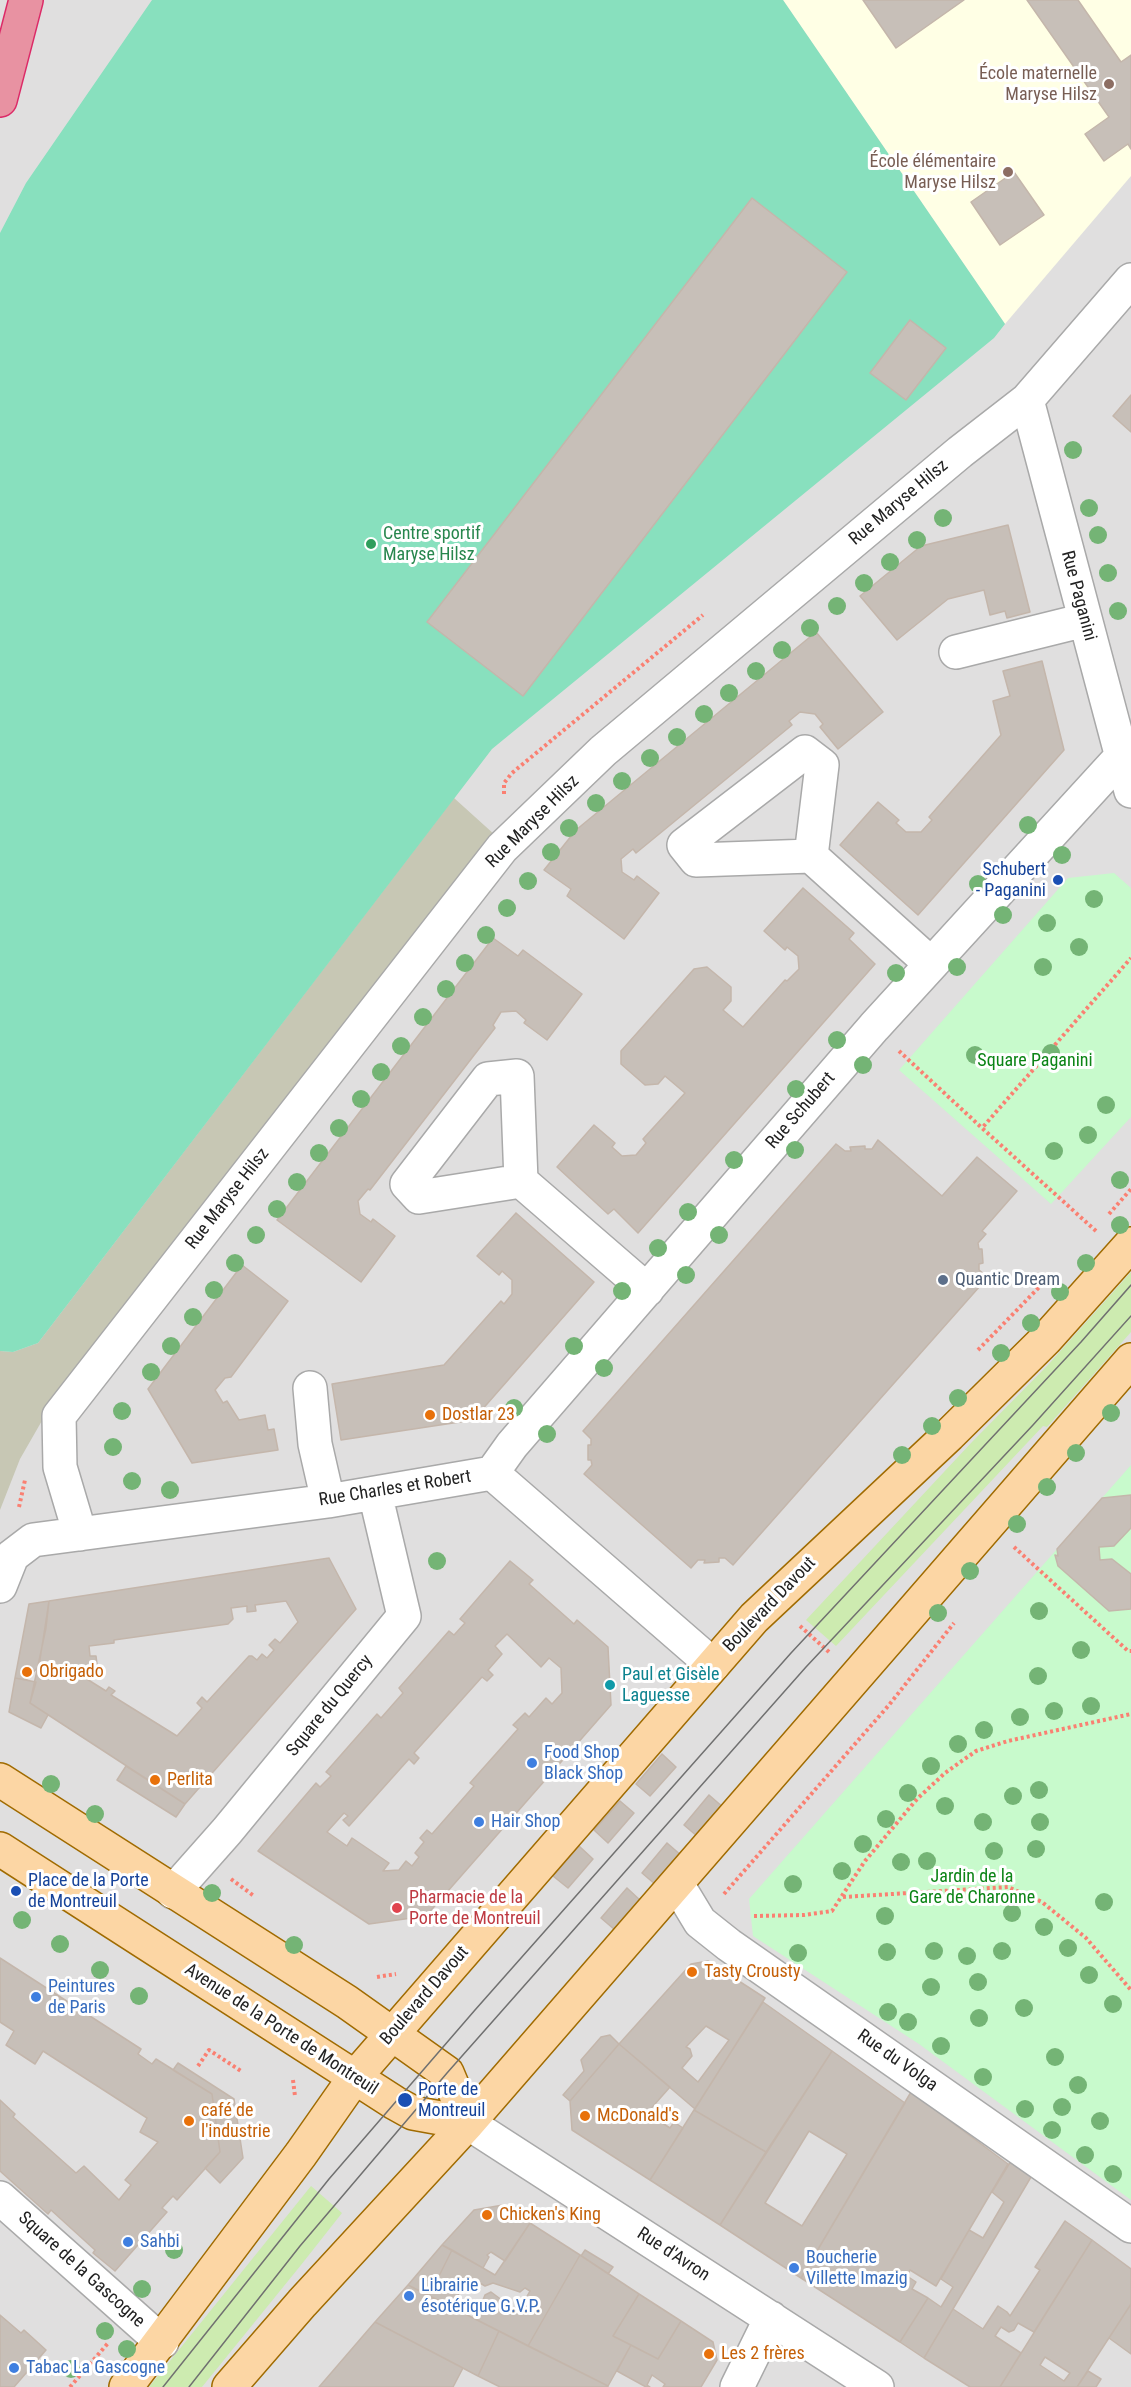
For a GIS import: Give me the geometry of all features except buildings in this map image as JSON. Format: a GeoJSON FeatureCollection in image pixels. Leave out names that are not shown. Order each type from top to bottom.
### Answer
{"type":"FeatureCollection","features":[{"type":"Feature","properties":{"kind":"highway"},"geometry":{"type":"LineString","coordinates":[[0,9],[5,0]]}},
{"type":"Feature","properties":{"kind":"highway"},"geometry":{"type":"LineString","coordinates":[[0,100],[26,0]]}},
{"type":"Feature","properties":{"kind":"main road","name":"Boulevard Davout"},"geometry":{"type":"LineString","coordinates":[[126,2387],[301,2154],[355,2077],[770,1600],[949,1435],[1046,1339],[1127,1249]]}},
{"type":"Feature","properties":{"kind":"main road"},"geometry":{"type":"LineString","coordinates":[[229,2387],[302,2303],[468,2123],[1131,1360]]}},
{"type":"Feature","properties":{"kind":"main road"},"geometry":{"type":"LineString","coordinates":[[0,1780],[347,2002],[447,2073],[468,2123]]}},
{"type":"Feature","properties":{"kind":"main road","name":"Avenue de la Porte de Montreuil"},"geometry":{"type":"LineString","coordinates":[[0,1850],[413,2113],[468,2123]]}},
{"type":"Feature","properties":{"kind":"street","name":"Rue Maryse Hilsz"},"geometry":{"type":"LineString","coordinates":[[80,1534],[60,1467],[59,1416],[502,848],[603,751],[960,452],[1027,400],[1131,280]]}},
{"type":"Feature","properties":{"kind":"street","name":"Rue Paganini"},"geometry":{"type":"LineString","coordinates":[[1027,400],[1085,620],[1126,752],[1131,791]]}},
{"type":"Feature","properties":{"kind":"street"},"geometry":{"type":"LineString","coordinates":[[956,652],[1085,620]]}},
{"type":"Feature","properties":{"kind":"street","name":"Rue Schubert"},"geometry":{"type":"LineString","coordinates":[[492,1473],[512,1445],[874,1027],[1126,752]]}},
{"type":"Feature","properties":{"kind":"street"},"geometry":{"type":"LineString","coordinates":[[811,856],[931,964]]}},
{"type":"Feature","properties":{"kind":"street"},"geometry":{"type":"LineString","coordinates":[[521,1181],[647,1290]]}},
{"type":"Feature","properties":{"kind":"street"},"geometry":{"type":"LineString","coordinates":[[310,1388],[315,1444],[328,1501]]}},
{"type":"Feature","properties":{"kind":"street","name":"Rue Charles et Robert"},"geometry":{"type":"LineString","coordinates":[[80,1534],[328,1501],[492,1473],[713,1665]]}},
{"type":"Feature","properties":{"kind":"street","name":"Square du Quercy"},"geometry":{"type":"LineString","coordinates":[[173,1892],[227,1831],[404,1616],[375,1493]]}},
{"type":"Feature","properties":{"kind":"street"},"geometry":{"type":"LineString","coordinates":[[0,1586],[12,1556],[33,1540],[80,1534]]}},
{"type":"Feature","properties":{"kind":"street","name":"Rue du Volga"},"geometry":{"type":"LineString","coordinates":[[677,1884],[700,1922],[750,1960],[1131,2226]]}},
{"type":"Feature","properties":{"kind":"street","name":"Rue d'Avron"},"geometry":{"type":"LineString","coordinates":[[468,2123],[877,2387]]}},
{"type":"Feature","properties":{"kind":"street","name":"Square de la Gascogne"},"geometry":{"type":"LineString","coordinates":[[0,2198],[162,2342]]}},
{"type":"Feature","properties":{"kind":"street"},"geometry":{"type":"LineString","coordinates":[[737,2387],[771,2318]]}},
{"type":"Feature","properties":{"kind":"path"},"geometry":{"type":"LineString","coordinates":[[982,1128],[1131,958]]}},
{"type":"Feature","properties":{"kind":"path"},"geometry":{"type":"LineString","coordinates":[[874,1027],[1044,1186],[1127,1249]]}},
{"type":"Feature","properties":{"kind":"path"},"geometry":{"type":"LineString","coordinates":[[989,1524],[1119,1643],[1131,1651]]}},
{"type":"Feature","properties":{"kind":"path"},"geometry":{"type":"LineString","coordinates":[[792,1619],[831,1654]]}},
{"type":"Feature","properties":{"kind":"path"},"geometry":{"type":"LineString","coordinates":[[700,1922],[889,1705]]}},
{"type":"Feature","properties":{"kind":"path"},"geometry":{"type":"LineString","coordinates":[[752,1916],[804,1915],[832,1911],[865,1861],[917,1799],[945,1773],[976,1751],[1008,1741],[1131,1714]]}},
{"type":"Feature","properties":{"kind":"path"},"geometry":{"type":"LineString","coordinates":[[228,1877],[254,1896]]}},
{"type":"Feature","properties":{"kind":"path"},"geometry":{"type":"LineString","coordinates":[[842,1897],[1008,1887],[1042,1902],[1086,1938],[1131,1990]]}},
{"type":"Feature","properties":{"kind":"path"},"geometry":{"type":"LineString","coordinates":[[198,2066],[209,2050],[241,2071]]}},
{"type":"Feature","properties":{"kind":"shaded area"},"geometry":{"type":"Polygon","coordinates":[[[0,0],[1131,0],[1131,2387],[0,2387],[0,0]]]}},
{"type":"Feature","properties":{"kind":"shaded area","name":"École élémentaire Maryse Hilsz"},"geometry":{"type":"Polygon","coordinates":[[[783,0],[1131,0],[1131,176],[1005,324],[783,0]]]}},
{"type":"Feature","properties":{"kind":"shaded area"},"geometry":{"type":"Polygon","coordinates":[[[454,798],[495,835],[55,1398],[20,1459],[0,1510],[0,1351],[13,1352],[38,1343],[454,798]]]}},
{"type":"Feature","properties":{"kind":"green space","name":"Centre sportif Maryse Hilsz"},"geometry":{"type":"Polygon","coordinates":[[[152,0],[783,0],[1005,324],[994,338],[492,749],[38,1343],[13,1352],[0,1351],[0,233],[26,183],[152,0]]]}},
{"type":"Feature","properties":{"kind":"green space","name":"Square Paganini"},"geometry":{"type":"Polygon","coordinates":[[[1114,873],[1131,888],[1131,1117],[1051,1204],[899,1070],[1068,878],[1114,873]]]}},
{"type":"Feature","properties":{"kind":"green space"},"geometry":{"type":"Polygon","coordinates":[[[1131,1272],[1131,1332],[1047,1427],[1043,1426],[836,1646],[806,1620],[971,1443],[1048,1365],[1131,1272]]]}},
{"type":"Feature","properties":{"kind":"green space","name":"Jardin de la Gare de Charonne"},"geometry":{"type":"Polygon","coordinates":[[[1131,1465],[1131,2200],[919,2044],[753,1936],[749,1899],[1131,1465]]]}},
{"type":"Feature","properties":{"kind":"green space"},"geometry":{"type":"Polygon","coordinates":[[[311,2186],[342,2213],[301,2265],[202,2387],[149,2387],[311,2186]]]}},
{"type":"Feature","properties":{"kind":"tram line"},"geometry":{"type":"LineString","coordinates":[[163,2387],[329,2179],[475,2010],[791,1653],[1081,1342],[1131,1285]]}},
{"type":"Feature","properties":{"kind":"tram line"},"geometry":{"type":"LineString","coordinates":[[189,2387],[300,2246],[447,2073],[806,1667],[1033,1425],[1131,1316]]}},
{"type":"Feature","properties":{"kind":"place","name":"École maternelle Maryse Hilsz"},"geometry":{"type":"Point","coordinates":[1109,84]}},
{"type":"Feature","properties":{"kind":"place","name":"École élémentaire Maryse Hilsz"},"geometry":{"type":"Point","coordinates":[1008,172]}},
{"type":"Feature","properties":{"kind":"place","name":"Centre sportif Maryse Hilsz"},"geometry":{"type":"Point","coordinates":[371,544]}},
{"type":"Feature","properties":{"kind":"place","name":"Schubert - Paganini"},"geometry":{"type":"Point","coordinates":[1058,880]}},
{"type":"Feature","properties":{"kind":"place","name":"Quantic Dream"},"geometry":{"type":"Point","coordinates":[943,1280]}},
{"type":"Feature","properties":{"kind":"place","name":"Dostlar 23"},"geometry":{"type":"Point","coordinates":[430,1415]}},
{"type":"Feature","properties":{"kind":"place","name":"Obrigado"},"geometry":{"type":"Point","coordinates":[27,1672]}},
{"type":"Feature","properties":{"kind":"place","name":"Paul et Gisèle Laguesse"},"geometry":{"type":"Point","coordinates":[610,1685]}},
{"type":"Feature","properties":{"kind":"place","name":"Food Shop Black Shop"},"geometry":{"type":"Point","coordinates":[532,1763]}},
{"type":"Feature","properties":{"kind":"place","name":"Perlita"},"geometry":{"type":"Point","coordinates":[155,1780]}},
{"type":"Feature","properties":{"kind":"place","name":"Hair Shop"},"geometry":{"type":"Point","coordinates":[479,1822]}},
{"type":"Feature","properties":{"kind":"place","name":"Place de la Porte de Montreuil"},"geometry":{"type":"Point","coordinates":[16,1891]}},
{"type":"Feature","properties":{"kind":"place","name":"Pharmacie de la Porte de Montreuil"},"geometry":{"type":"Point","coordinates":[397,1908]}},
{"type":"Feature","properties":{"kind":"place","name":"Tasty Crousty"},"geometry":{"type":"Point","coordinates":[692,1972]}},
{"type":"Feature","properties":{"kind":"place","name":"Peintures de Paris"},"geometry":{"type":"Point","coordinates":[36,1997]}},
{"type":"Feature","properties":{"kind":"place","name":"Porte de Montreuil"},"geometry":{"type":"Point","coordinates":[405,2100]}},
{"type":"Feature","properties":{"kind":"place","name":"McDonald's"},"geometry":{"type":"Point","coordinates":[585,2116]}},
{"type":"Feature","properties":{"kind":"place","name":"café de l'industrie"},"geometry":{"type":"Point","coordinates":[189,2121]}},
{"type":"Feature","properties":{"kind":"place","name":"Chicken's King"},"geometry":{"type":"Point","coordinates":[487,2215]}},
{"type":"Feature","properties":{"kind":"place","name":"Sahbi"},"geometry":{"type":"Point","coordinates":[128,2242]}},
{"type":"Feature","properties":{"kind":"place","name":"Boucherie Villette Imazig"},"geometry":{"type":"Point","coordinates":[794,2268]}},
{"type":"Feature","properties":{"kind":"place","name":"Librairie ésotérique G.V.P."},"geometry":{"type":"Point","coordinates":[409,2296]}},
{"type":"Feature","properties":{"kind":"place","name":"Les 2 frères"},"geometry":{"type":"Point","coordinates":[709,2354]}},
{"type":"Feature","properties":{"kind":"place","name":"Tabac La Gascogne"},"geometry":{"type":"Point","coordinates":[14,2368]}}]}
